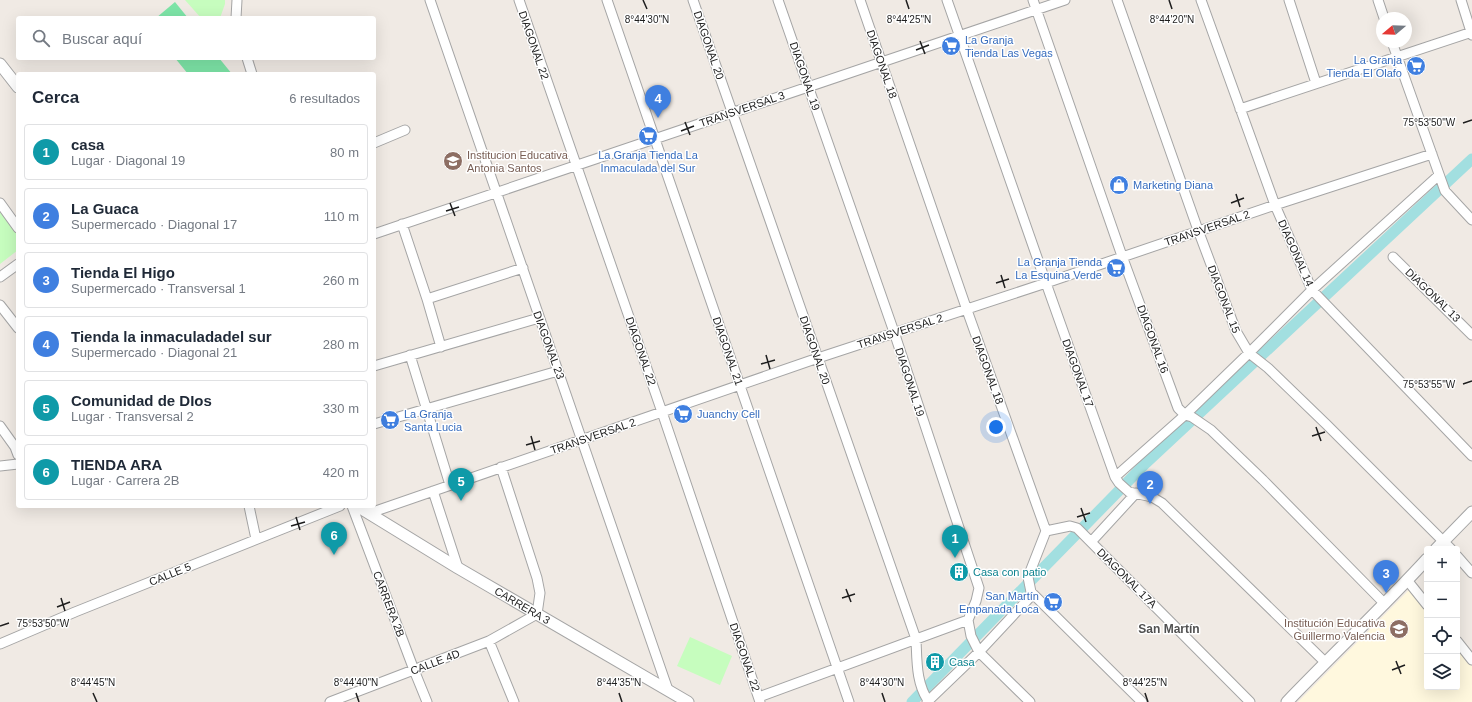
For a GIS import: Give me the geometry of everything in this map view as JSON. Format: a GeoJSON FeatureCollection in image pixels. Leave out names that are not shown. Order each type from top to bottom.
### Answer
{"type":"FeatureCollection","features":[{"type":"Feature","properties":{"kind":"street"},"geometry":{"type":"LineString","coordinates":[[236,16],[237,0]]}},
{"type":"Feature","properties":{"kind":"street","name":"DIAGONAL 23"},"geometry":{"type":"LineString","coordinates":[[430,0],[668,690]]}},
{"type":"Feature","properties":{"kind":"street","name":"DIAGONAL 22"},"geometry":{"type":"LineString","coordinates":[[519,0],[662,412],[759,700]]}},
{"type":"Feature","properties":{"kind":"street","name":"DIAGONAL 21"},"geometry":{"type":"LineString","coordinates":[[607,0],[849,702]]}},
{"type":"Feature","properties":{"kind":"street","name":"DIAGONAL 20"},"geometry":{"type":"LineString","coordinates":[[693,0],[916,639],[919,677],[923,693],[928,702]]}},
{"type":"Feature","properties":{"kind":"street","name":"DIAGONAL 19"},"geometry":{"type":"LineString","coordinates":[[778,0],[894,332],[979,588],[976,601],[968,620]]}},
{"type":"Feature","properties":{"kind":"street","name":"DIAGONAL 18"},"geometry":{"type":"LineString","coordinates":[[860,0],[1046,531]]}},
{"type":"Feature","properties":{"kind":"street","name":"DIAGONAL 17"},"geometry":{"type":"LineString","coordinates":[[947,0],[1117,480],[1133,493],[1152,497],[1162,503],[1325,662]]}},
{"type":"Feature","properties":{"kind":"street","name":"DIAGONAL 16"},"geometry":{"type":"LineString","coordinates":[[1033,0],[1122,256],[1178,408],[1211,430],[1263,480],[1385,604]]}},
{"type":"Feature","properties":{"kind":"street","name":"TRANSVERSAL 3"},"geometry":{"type":"LineString","coordinates":[[376,233],[1065,0]]}},
{"type":"Feature","properties":{"kind":"street","name":"DIAGONAL 15"},"geometry":{"type":"LineString","coordinates":[[1118,0],[1198,230],[1236,331],[1252,355],[1268,368],[1443,546]]}},
{"type":"Feature","properties":{"kind":"street","name":"DIAGONAL 14"},"geometry":{"type":"LineString","coordinates":[[1201,0],[1275,205],[1312,290],[1472,456]]}},
{"type":"Feature","properties":{"kind":"street"},"geometry":{"type":"LineString","coordinates":[[1289,0],[1316,83]]}},
{"type":"Feature","properties":{"kind":"street"},"geometry":{"type":"LineString","coordinates":[[1378,0],[1382,12]]}},
{"type":"Feature","properties":{"kind":"street"},"geometry":{"type":"LineString","coordinates":[[1240,109],[1397,56],[1472,33],[1461,0]]}},
{"type":"Feature","properties":{"kind":"street"},"geometry":{"type":"LineString","coordinates":[[1394,48],[1444,191],[1472,220]]}},
{"type":"Feature","properties":{"kind":"street"},"geometry":{"type":"LineString","coordinates":[[248,60],[251,72]]}},
{"type":"Feature","properties":{"kind":"street"},"geometry":{"type":"LineString","coordinates":[[0,64],[16,84]]}},
{"type":"Feature","properties":{"kind":"street"},"geometry":{"type":"LineString","coordinates":[[376,142],[405,130]]}},
{"type":"Feature","properties":{"kind":"street","name":"TRANSVERSAL 2"},"geometry":{"type":"LineString","coordinates":[[370,513],[740,384],[1046,283],[1198,230],[1432,154]]}},
{"type":"Feature","properties":{"kind":"street"},"geometry":{"type":"LineString","coordinates":[[1117,480],[1188,416],[1252,355],[1312,290],[1440,178]]}},
{"type":"Feature","properties":{"kind":"street"},"geometry":{"type":"LineString","coordinates":[[0,203],[16,225]]}},
{"type":"Feature","properties":{"kind":"street"},"geometry":{"type":"LineString","coordinates":[[402,224],[441,347]]}},
{"type":"Feature","properties":{"kind":"street","name":"DIAGONAL 13"},"geometry":{"type":"LineString","coordinates":[[1393,257],[1472,334]]}},
{"type":"Feature","properties":{"kind":"street"},"geometry":{"type":"LineString","coordinates":[[0,277],[16,265]]}},
{"type":"Feature","properties":{"kind":"street"},"geometry":{"type":"LineString","coordinates":[[427,299],[523,268]]}},
{"type":"Feature","properties":{"kind":"street"},"geometry":{"type":"LineString","coordinates":[[0,305],[16,325]]}},
{"type":"Feature","properties":{"kind":"street"},"geometry":{"type":"LineString","coordinates":[[376,365],[539,318]]}},
{"type":"Feature","properties":{"kind":"street"},"geometry":{"type":"LineString","coordinates":[[410,355],[450,485]]}},
{"type":"Feature","properties":{"kind":"street"},"geometry":{"type":"LineString","coordinates":[[376,423],[558,371]]}},
{"type":"Feature","properties":{"kind":"street"},"geometry":{"type":"LineString","coordinates":[[0,426],[16,450]]}},
{"type":"Feature","properties":{"kind":"street"},"geometry":{"type":"LineString","coordinates":[[0,466],[16,464]]}},
{"type":"Feature","properties":{"kind":"street"},"geometry":{"type":"LineString","coordinates":[[501,467],[537,578],[540,593],[537,614]]}},
{"type":"Feature","properties":{"kind":"street"},"geometry":{"type":"LineString","coordinates":[[432,491],[458,568]]}},
{"type":"Feature","properties":{"kind":"street"},"geometry":{"type":"LineString","coordinates":[[1090,541],[1133,493]]}},
{"type":"Feature","properties":{"kind":"street"},"geometry":{"type":"LineString","coordinates":[[249,508],[256,539]]}},
{"type":"Feature","properties":{"kind":"street","name":"CALLE 5"},"geometry":{"type":"LineString","coordinates":[[0,644],[75,612],[335,508]]}},
{"type":"Feature","properties":{"kind":"street","name":"CARRERA 2B"},"geometry":{"type":"LineString","coordinates":[[353,508],[414,670],[428,702]]}},
{"type":"Feature","properties":{"kind":"street","name":"CARRERA 3"},"geometry":{"type":"LineString","coordinates":[[361,508],[458,568],[688,702]]}},
{"type":"Feature","properties":{"kind":"street"},"geometry":{"type":"LineString","coordinates":[[1443,546],[1472,512]]}},
{"type":"Feature","properties":{"kind":"street","name":"DIAGONAL 17A"},"geometry":{"type":"LineString","coordinates":[[1046,531],[1070,526],[1077,528],[1250,702]]}},
{"type":"Feature","properties":{"kind":"street"},"geometry":{"type":"LineString","coordinates":[[1046,531],[1028,577],[1032,593],[1142,702]]}},
{"type":"Feature","properties":{"kind":"street"},"geometry":{"type":"LineString","coordinates":[[1460,559],[1472,573]]}},
{"type":"Feature","properties":{"kind":"street"},"geometry":{"type":"LineString","coordinates":[[1287,702],[1325,662],[1385,604],[1424,562]]}},
{"type":"Feature","properties":{"kind":"street"},"geometry":{"type":"LineString","coordinates":[[1407,580],[1424,601]]}},
{"type":"Feature","properties":{"kind":"street"},"geometry":{"type":"LineString","coordinates":[[928,702],[1032,593]]}},
{"type":"Feature","properties":{"kind":"street","name":"CALLE 4D"},"geometry":{"type":"LineString","coordinates":[[330,702],[346,699],[414,670],[489,641],[537,614]]}},
{"type":"Feature","properties":{"kind":"street"},"geometry":{"type":"LineString","coordinates":[[759,700],[837,668],[968,620],[971,636],[977,650],[1030,702]]}},
{"type":"Feature","properties":{"kind":"street"},"geometry":{"type":"LineString","coordinates":[[489,641],[514,702]]}},
{"type":"Feature","properties":{"kind":"street"},"geometry":{"type":"LineString","coordinates":[[1460,646],[1472,660]]}},
{"type":"Feature","properties":{"kind":"shaded area","name":"Institución Educativa Guillermo Valencia"},"geometry":{"type":"Polygon","coordinates":[[[1410,589],[1424,606],[1424,690],[1460,690],[1460,652],[1472,666],[1472,702],[1298,702],[1410,589]]]}},
{"type":"Feature","properties":{"kind":"green space"},"geometry":{"type":"Polygon","coordinates":[[[185,0],[225,0],[221,16],[199,16],[185,0]]]}},
{"type":"Feature","properties":{"kind":"green space"},"geometry":{"type":"Polygon","coordinates":[[[175,2],[186,16],[158,16],[175,2]]]}},
{"type":"Feature","properties":{"kind":"green space"},"geometry":{"type":"Polygon","coordinates":[[[177,60],[221,60],[230,72],[186,72],[177,60]]]}},
{"type":"Feature","properties":{"kind":"green space"},"geometry":{"type":"Polygon","coordinates":[[[0,209],[16,231],[16,252],[0,264],[0,209]]]}},
{"type":"Feature","properties":{"kind":"green space"},"geometry":{"type":"Polygon","coordinates":[[[690,637],[732,656],[720,685],[677,666],[690,637]]]}},
{"type":"Feature","properties":{"kind":"waterway"},"geometry":{"type":"LineString","coordinates":[[912,702],[1146,463],[1472,159]]}},
{"type":"Feature","properties":{"kind":"place","name":"La Granja Tienda Las Vegas"},"geometry":{"type":"Point","coordinates":[951,46]}},
{"type":"Feature","properties":{"kind":"place","name":"La Granja Tienda El Olafo"},"geometry":{"type":"Point","coordinates":[1416,66]}},
{"type":"Feature","properties":{"kind":"place","name":"Tienda la inmaculadadel sur"},"geometry":{"type":"Point","coordinates":[658,118]}},
{"type":"Feature","properties":{"kind":"place","name":"La Granja Tienda La Inmaculada del Sur"},"geometry":{"type":"Point","coordinates":[648,136]}},
{"type":"Feature","properties":{"kind":"place","name":"Institucion Educativa Antonia Santos"},"geometry":{"type":"Point","coordinates":[453,161]}},
{"type":"Feature","properties":{"kind":"place","name":"Marketing Diana"},"geometry":{"type":"Point","coordinates":[1119,185]}},
{"type":"Feature","properties":{"kind":"place","name":"La Granja Tienda La Esquina Verde"},"geometry":{"type":"Point","coordinates":[1116,268]}},
{"type":"Feature","properties":{"kind":"place","name":"Juanchy Cell"},"geometry":{"type":"Point","coordinates":[683,414]}},
{"type":"Feature","properties":{"kind":"place","name":"La Granja Santa Lucia"},"geometry":{"type":"Point","coordinates":[390,420]}},
{"type":"Feature","properties":{"kind":"place","name":"Comunidad de DIos"},"geometry":{"type":"Point","coordinates":[461,501]}},
{"type":"Feature","properties":{"kind":"place","name":"La Guaca"},"geometry":{"type":"Point","coordinates":[1150,504]}},
{"type":"Feature","properties":{"kind":"place","name":"TIENDA ARA"},"geometry":{"type":"Point","coordinates":[334,555]}},
{"type":"Feature","properties":{"kind":"place","name":"casa"},"geometry":{"type":"Point","coordinates":[955,558]}},
{"type":"Feature","properties":{"kind":"place","name":"Casa con patio"},"geometry":{"type":"Point","coordinates":[959,572]}},
{"type":"Feature","properties":{"kind":"place","name":"Tienda El Higo"},"geometry":{"type":"Point","coordinates":[1386,593]}},
{"type":"Feature","properties":{"kind":"place","name":"San Martín Empanada Loca"},"geometry":{"type":"Point","coordinates":[1053,602]}},
{"type":"Feature","properties":{"kind":"place","name":"Institución Educativa Guillermo Valencia"},"geometry":{"type":"Point","coordinates":[1399,629]}},
{"type":"Feature","properties":{"kind":"place","name":"Casa"},"geometry":{"type":"Point","coordinates":[935,662]}},
{"type":"Feature","properties":{"kind":"district","name":"San Martín"},"geometry":{"type":"Point","coordinates":[1169,629]}}]}
